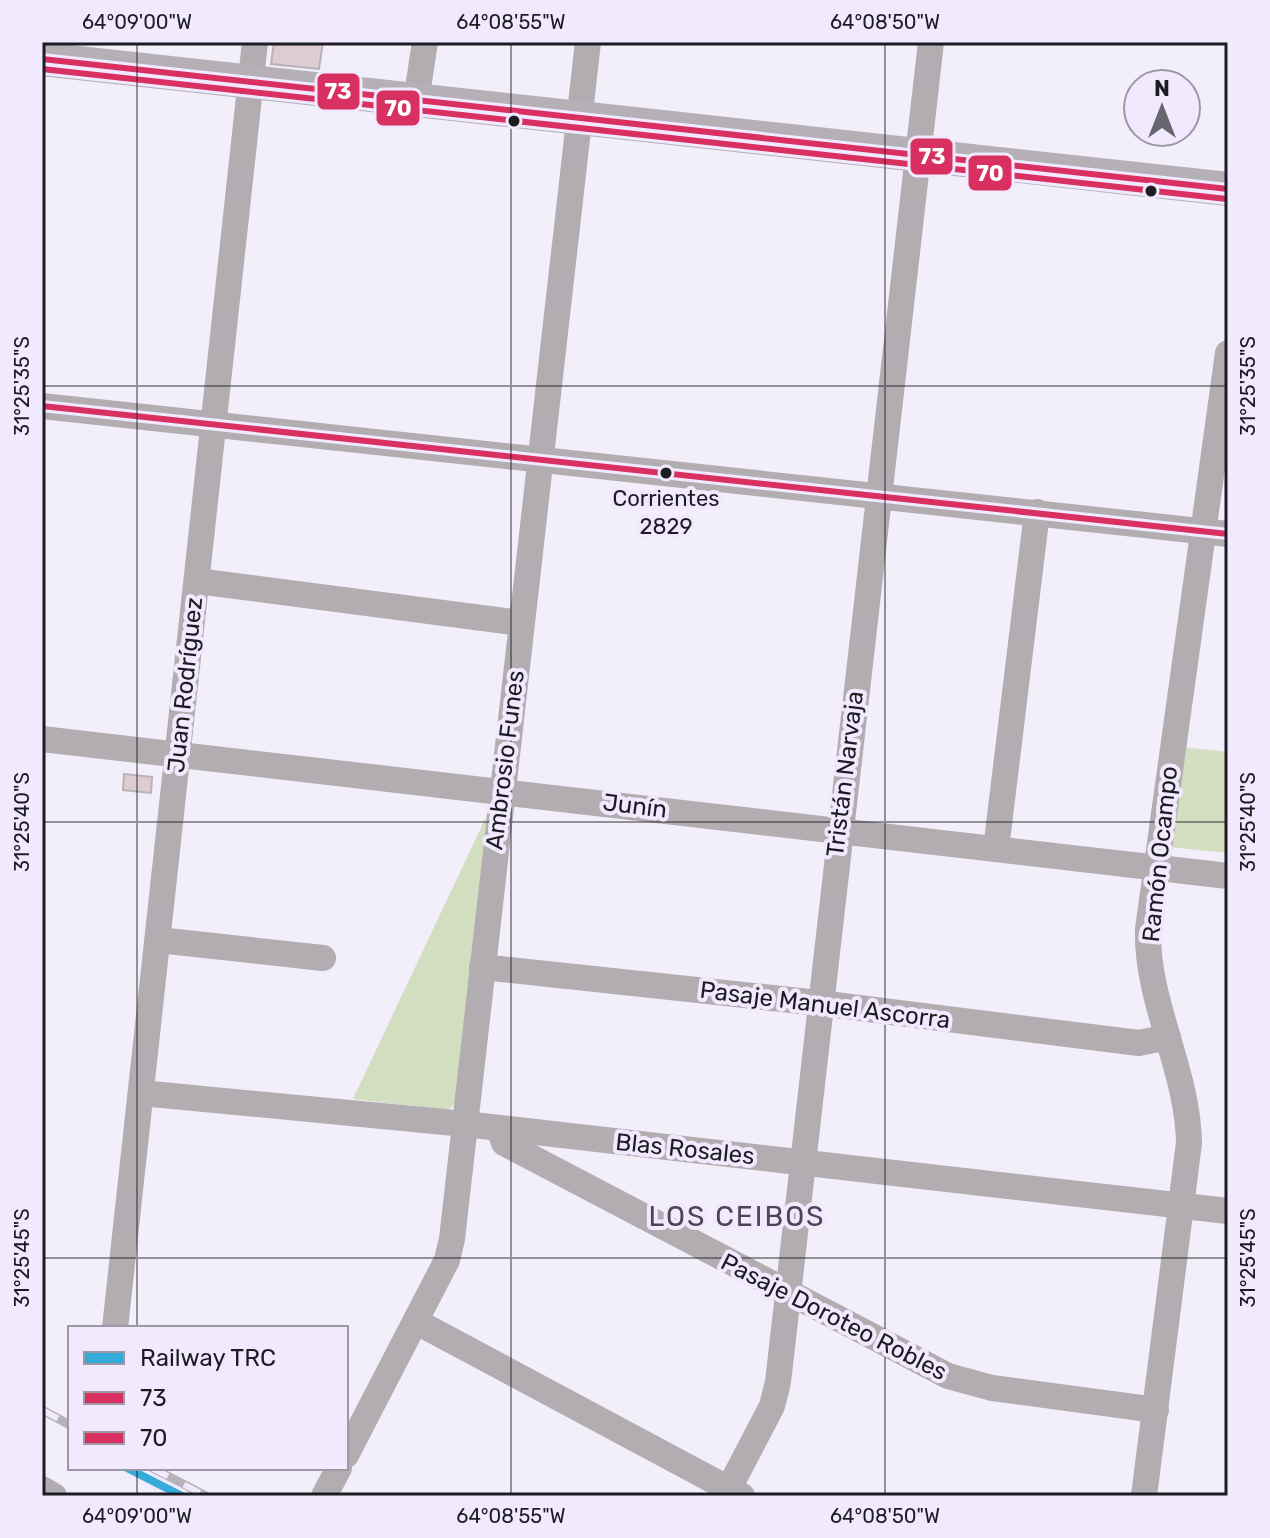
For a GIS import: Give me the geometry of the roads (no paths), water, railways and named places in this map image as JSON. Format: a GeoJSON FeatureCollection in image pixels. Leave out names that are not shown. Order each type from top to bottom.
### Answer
{"type":"FeatureCollection","features":[{"type":"Feature","properties":{"kind":"main road"},"geometry":{"type":"LineString","coordinates":[[42,59],[1228,189]]}},
{"type":"Feature","properties":{"kind":"street","name":"Juan Rodríguez"},"geometry":{"type":"LineString","coordinates":[[115,1326],[255,42]]}},
{"type":"Feature","properties":{"kind":"street"},"geometry":{"type":"LineString","coordinates":[[416,101],[425,42]]}},
{"type":"Feature","properties":{"kind":"street","name":"Ambrosio Funes"},"geometry":{"type":"LineString","coordinates":[[348,1451],[447,1260],[542,461],[588,42]]}},
{"type":"Feature","properties":{"kind":"street","name":"Tristán Narvaja"},"geometry":{"type":"LineString","coordinates":[[732,1494],[772,1406],[788,1294],[931,42]]}},
{"type":"Feature","properties":{"kind":"street","name":"Ramón Ocampo"},"geometry":{"type":"LineString","coordinates":[[1144,1496],[1183,1206],[1188,1125],[1148,945],[1154,867],[1216,533],[1228,353]]}},
{"type":"Feature","properties":{"kind":"street"},"geometry":{"type":"LineString","coordinates":[[42,406],[1216,533]]}},
{"type":"Feature","properties":{"kind":"street"},"geometry":{"type":"LineString","coordinates":[[996,849],[1037,512]]}},
{"type":"Feature","properties":{"kind":"street"},"geometry":{"type":"LineString","coordinates":[[197,581],[521,623]]}},
{"type":"Feature","properties":{"kind":"street","name":"Junín"},"geometry":{"type":"LineString","coordinates":[[42,739],[1228,876]]}},
{"type":"Feature","properties":{"kind":"street"},"geometry":{"type":"LineString","coordinates":[[158,940],[323,958]]}},
{"type":"Feature","properties":{"kind":"street","name":"Pasaje Manuel Ascorra"},"geometry":{"type":"LineString","coordinates":[[482,967],[819,1003],[1139,1043],[1168,1037]]}},
{"type":"Feature","properties":{"kind":"street","name":"Blas Rosales"},"geometry":{"type":"LineString","coordinates":[[141,1093],[465,1124],[1228,1211]]}},
{"type":"Feature","properties":{"kind":"street","name":"Pasaje Doroteo Robles"},"geometry":{"type":"LineString","coordinates":[[499,1129],[504,1143],[788,1294],[968,1383],[1156,1410]]}},
{"type":"Feature","properties":{"kind":"street"},"geometry":{"type":"LineString","coordinates":[[417,1322],[732,1494]]}},
{"type":"Feature","properties":{"kind":"street"},"geometry":{"type":"LineString","coordinates":[[324,1496],[338,1470]]}},
{"type":"Feature","properties":{"kind":"street"},"geometry":{"type":"LineString","coordinates":[[42,1489],[54,1496]]}},
{"type":"Feature","properties":{"kind":"railway"},"geometry":{"type":"LineString","coordinates":[[42,1410],[68,1424]]}},
{"type":"Feature","properties":{"kind":"railway"},"geometry":{"type":"LineString","coordinates":[[156,1470],[206,1496]]}},
{"type":"Feature","properties":{"kind":"rail line","name":"TRC"},"geometry":{"type":"LineString","coordinates":[[131,1470],[182,1496]]}},
{"type":"Feature","properties":{"kind":"place","name":"Corrientes 2829"},"geometry":{"type":"Point","coordinates":[666,473]}},
{"type":"Feature","properties":{"kind":"district","name":"LOS CEIBOS"},"geometry":{"type":"Point","coordinates":[737,1216]}}]}
